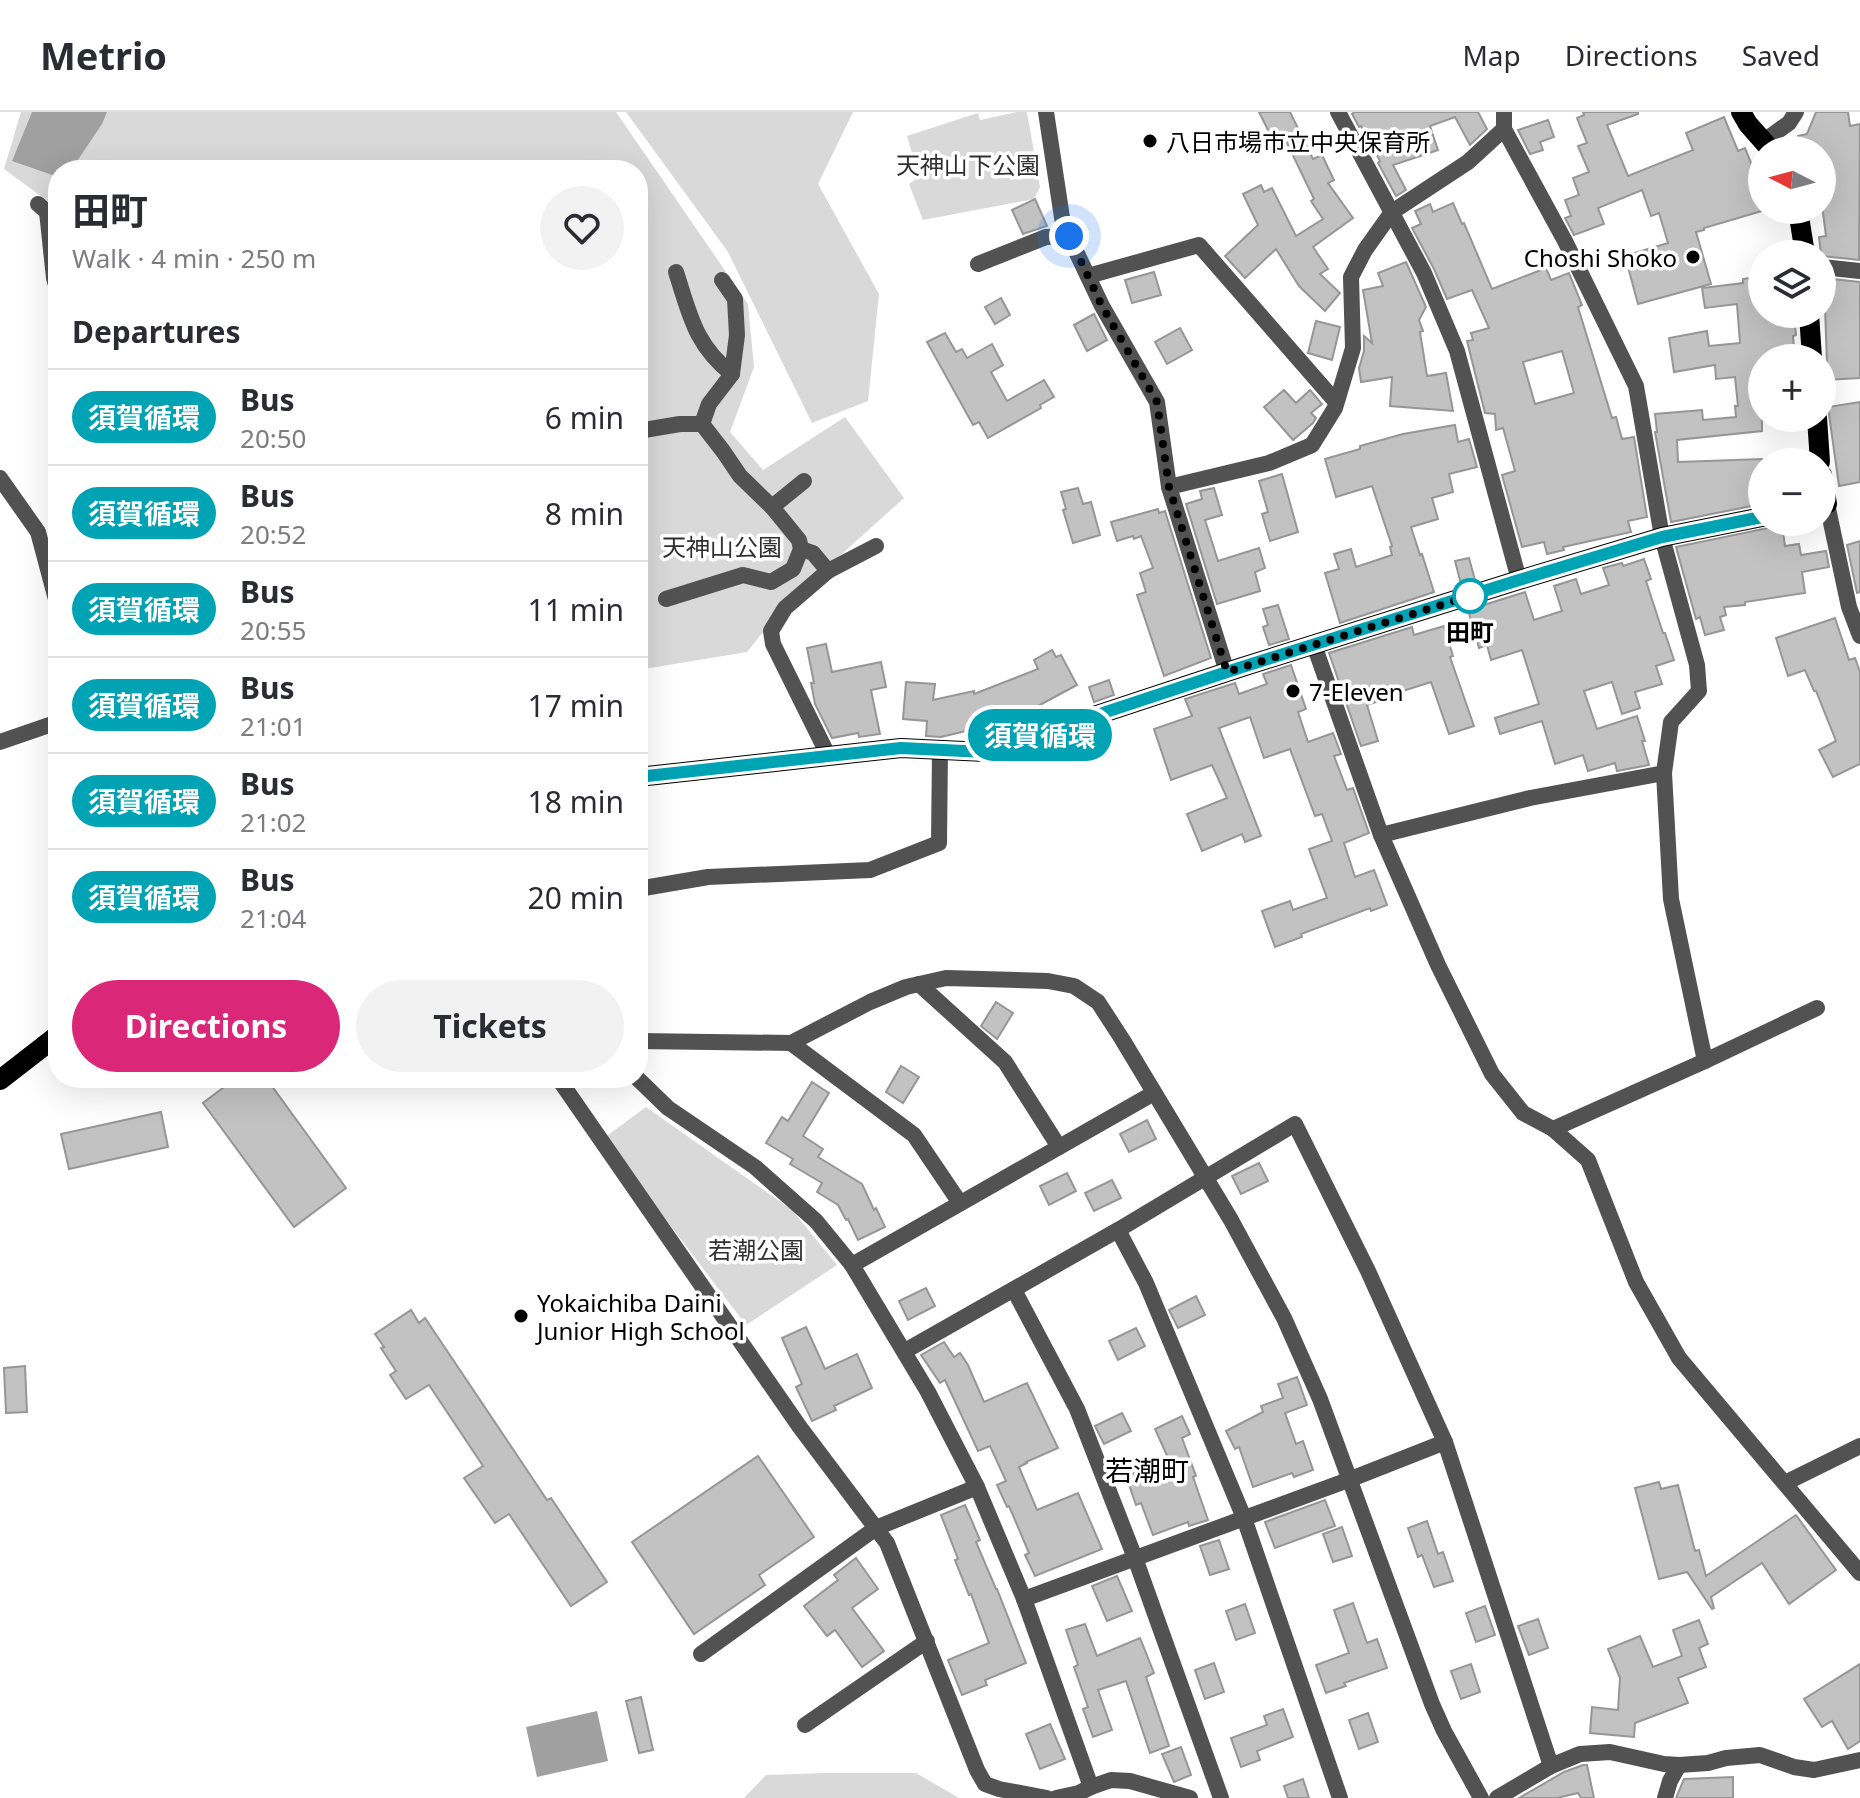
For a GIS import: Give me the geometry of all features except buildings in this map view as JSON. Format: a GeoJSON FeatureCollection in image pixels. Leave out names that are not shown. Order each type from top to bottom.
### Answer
{"type":"FeatureCollection","features":[{"type":"Feature","properties":{"kind":"main road"},"geometry":{"type":"LineString","coordinates":[[1741,112],[1759,136]]}},
{"type":"Feature","properties":{"kind":"main road"},"geometry":{"type":"LineString","coordinates":[[648,776],[901,748],[985,752],[1519,580],[1662,537],[1748,520]]}},
{"type":"Feature","properties":{"kind":"main road"},"geometry":{"type":"LineString","coordinates":[[0,1080],[48,1043]]}},
{"type":"Feature","properties":{"kind":"street"},"geometry":{"type":"LineString","coordinates":[[1046,112],[1063,224],[1102,306],[1157,402],[1169,487],[1227,672]]}},
{"type":"Feature","properties":{"kind":"street"},"geometry":{"type":"LineString","coordinates":[[1338,112],[1424,273],[1457,351],[1519,580]]}},
{"type":"Feature","properties":{"kind":"street"},"geometry":{"type":"LineString","coordinates":[[1777,136],[1796,112]]}},
{"type":"Feature","properties":{"kind":"street"},"geometry":{"type":"LineString","coordinates":[[1169,487],[1269,463],[1312,445],[1335,408],[1353,348],[1351,277],[1365,250],[1392,212],[1468,162],[1504,121],[1636,386],[1662,537],[1697,665],[1699,691],[1671,722],[1664,773],[1671,899],[1705,1061]]}},
{"type":"Feature","properties":{"kind":"street"},"geometry":{"type":"LineString","coordinates":[[38,204],[47,212],[48,221]]}},
{"type":"Feature","properties":{"kind":"street"},"geometry":{"type":"LineString","coordinates":[[978,264],[1046,237],[1069,236]]}},
{"type":"Feature","properties":{"kind":"street"},"geometry":{"type":"LineString","coordinates":[[1088,276],[1199,245],[1336,402]]}},
{"type":"Feature","properties":{"kind":"street"},"geometry":{"type":"LineString","coordinates":[[1836,268],[1860,271]]}},
{"type":"Feature","properties":{"kind":"street"},"geometry":{"type":"LineString","coordinates":[[676,272],[696,333],[716,361],[732,374]]}},
{"type":"Feature","properties":{"kind":"street"},"geometry":{"type":"LineString","coordinates":[[702,424],[709,404],[732,374],[737,335],[735,299],[722,280]]}},
{"type":"Feature","properties":{"kind":"street"},"geometry":{"type":"LineString","coordinates":[[648,429],[702,424]]}},
{"type":"Feature","properties":{"kind":"street"},"geometry":{"type":"LineString","coordinates":[[666,599],[743,575],[771,582],[793,569],[801,549],[799,540],[772,507],[740,476],[702,424]]}},
{"type":"Feature","properties":{"kind":"street"},"geometry":{"type":"LineString","coordinates":[[0,478],[38,532],[48,570]]}},
{"type":"Feature","properties":{"kind":"street"},"geometry":{"type":"LineString","coordinates":[[772,507],[804,481]]}},
{"type":"Feature","properties":{"kind":"street"},"geometry":{"type":"LineString","coordinates":[[1832,536],[1849,607],[1860,636]]}},
{"type":"Feature","properties":{"kind":"street"},"geometry":{"type":"LineString","coordinates":[[828,755],[773,644],[771,631],[785,608],[828,571],[876,546]]}},
{"type":"Feature","properties":{"kind":"street"},"geometry":{"type":"LineString","coordinates":[[801,549],[813,553],[828,571]]}},
{"type":"Feature","properties":{"kind":"street"},"geometry":{"type":"LineString","coordinates":[[1314,645],[1381,835],[1438,965],[1492,1074],[1523,1113],[1553,1129],[1588,1160],[1636,1282],[1679,1358],[1860,1573]]}},
{"type":"Feature","properties":{"kind":"street"},"geometry":{"type":"LineString","coordinates":[[0,742],[48,725]]}},
{"type":"Feature","properties":{"kind":"street"},"geometry":{"type":"LineString","coordinates":[[648,887],[708,877],[870,870],[939,843],[940,750]]}},
{"type":"Feature","properties":{"kind":"street"},"geometry":{"type":"LineString","coordinates":[[1381,835],[1530,798],[1664,773]]}},
{"type":"Feature","properties":{"kind":"street"},"geometry":{"type":"LineString","coordinates":[[648,1041],[791,1043],[870,1002],[906,987],[946,978],[1048,981],[1074,986],[1098,1002],[1206,1178],[1284,1318],[1351,1479],[1432,1704],[1481,1798]]}},
{"type":"Feature","properties":{"kind":"street"},"geometry":{"type":"LineString","coordinates":[[919,984],[1005,1062],[1059,1147]]}},
{"type":"Feature","properties":{"kind":"street"},"geometry":{"type":"LineString","coordinates":[[1553,1129],[1817,1008]]}},
{"type":"Feature","properties":{"kind":"street"},"geometry":{"type":"LineString","coordinates":[[791,1043],[914,1135],[960,1203]]}},
{"type":"Feature","properties":{"kind":"street"},"geometry":{"type":"LineString","coordinates":[[565,1088],[799,1426],[887,1543],[985,1784],[1047,1798]]}},
{"type":"Feature","properties":{"kind":"street"},"geometry":{"type":"LineString","coordinates":[[647,1088],[668,1108],[755,1167],[816,1221],[852,1265],[905,1351],[977,1487],[1024,1599],[1091,1787]]}},
{"type":"Feature","properties":{"kind":"street"},"geometry":{"type":"LineString","coordinates":[[852,1265],[1154,1093]]}},
{"type":"Feature","properties":{"kind":"street"},"geometry":{"type":"LineString","coordinates":[[905,1351],[1118,1230],[1295,1124],[1368,1271],[1445,1442],[1551,1766]]}},
{"type":"Feature","properties":{"kind":"street"},"geometry":{"type":"LineString","coordinates":[[1118,1230],[1146,1283],[1244,1518],[1340,1798]]}},
{"type":"Feature","properties":{"kind":"street"},"geometry":{"type":"LineString","coordinates":[[1014,1290],[1077,1409],[1135,1558],[1221,1798]]}},
{"type":"Feature","properties":{"kind":"street"},"geometry":{"type":"LineString","coordinates":[[1024,1599],[1445,1442]]}},
{"type":"Feature","properties":{"kind":"street"},"geometry":{"type":"LineString","coordinates":[[1785,1483],[1860,1446]]}},
{"type":"Feature","properties":{"kind":"street"},"geometry":{"type":"LineString","coordinates":[[701,1654],[876,1528],[977,1487]]}},
{"type":"Feature","properties":{"kind":"street"},"geometry":{"type":"LineString","coordinates":[[805,1725],[927,1641]]}},
{"type":"Feature","properties":{"kind":"street"},"geometry":{"type":"LineString","coordinates":[[1497,1798],[1551,1766],[1580,1754],[1610,1752],[1679,1765],[1760,1755],[1794,1767],[1814,1770],[1860,1760]]}},
{"type":"Feature","properties":{"kind":"street"},"geometry":{"type":"LineString","coordinates":[[1665,1798],[1679,1765]]}},
{"type":"Feature","properties":{"kind":"street"},"geometry":{"type":"LineString","coordinates":[[1056,1798],[1079,1793],[1111,1780],[1130,1781],[1190,1798]]}},
{"type":"Feature","properties":{"kind":"green space","name":"天神山公園"},"geometry":{"type":"Polygon","coordinates":[[[21,112],[616,112],[748,304],[754,367],[730,432],[763,470],[845,417],[904,498],[784,606],[747,652],[648,668],[648,160],[48,160],[48,201],[4,169],[21,112]]]}},
{"type":"Feature","properties":{"kind":"green space"},"geometry":{"type":"Polygon","coordinates":[[[626,112],[853,112],[818,184],[879,294],[868,401],[812,423],[728,252],[626,112]]]}},
{"type":"Feature","properties":{"kind":"green space","name":"天神山下公園"},"geometry":{"type":"Polygon","coordinates":[[[1027,112],[1040,187],[1034,199],[923,220],[909,184],[919,177],[907,136],[978,113],[980,120],[1027,112]]]}},
{"type":"Feature","properties":{"kind":"green space","name":"若潮公園"},"geometry":{"type":"Polygon","coordinates":[[[646,1107],[792,1210],[837,1265],[746,1325],[604,1138],[646,1107]]]}},
{"type":"Feature","properties":{"kind":"green space"},"geometry":{"type":"Polygon","coordinates":[[[916,1773],[959,1798],[744,1798],[766,1775],[916,1773]]]}},
{"type":"Feature","properties":{"kind":"shaded area"},"geometry":{"type":"Polygon","coordinates":[[[32,112],[107,112],[78,160],[48,160],[48,174],[12,161],[32,112]]]}},
{"type":"Feature","properties":{"kind":"shaded area"},"geometry":{"type":"Polygon","coordinates":[[[597,1711],[608,1761],[537,1777],[526,1727],[597,1711]]]}},
{"type":"Feature","properties":{"kind":"bus line","name":"須賀循環"},"geometry":{"type":"LineString","coordinates":[[648,776],[901,748],[985,752],[1519,580],[1662,537],[1748,520]]}},
{"type":"Feature","properties":{"kind":"place","name":"八日市場市立中央保育所"},"geometry":{"type":"Point","coordinates":[1150,141]}},
{"type":"Feature","properties":{"kind":"place","name":"Choshi Shoko"},"geometry":{"type":"Point","coordinates":[1693,257]}},
{"type":"Feature","properties":{"kind":"place","name":"田町"},"geometry":{"type":"Point","coordinates":[1470,596]}},
{"type":"Feature","properties":{"kind":"place","name":"7-Eleven"},"geometry":{"type":"Point","coordinates":[1293,691]}},
{"type":"Feature","properties":{"kind":"place","name":"Yokaichiba Daini Junior High School"},"geometry":{"type":"Point","coordinates":[521,1316]}},
{"type":"Feature","properties":{"kind":"district","name":"若潮町"},"geometry":{"type":"Point","coordinates":[1147,1470]}},
{"type":"Feature","properties":{"kind":"route"},"geometry":{"type":"LineString","coordinates":[[1069,236],[1102,306],[1157,402],[1169,487],[1227,672],[1470,596]]}}]}
